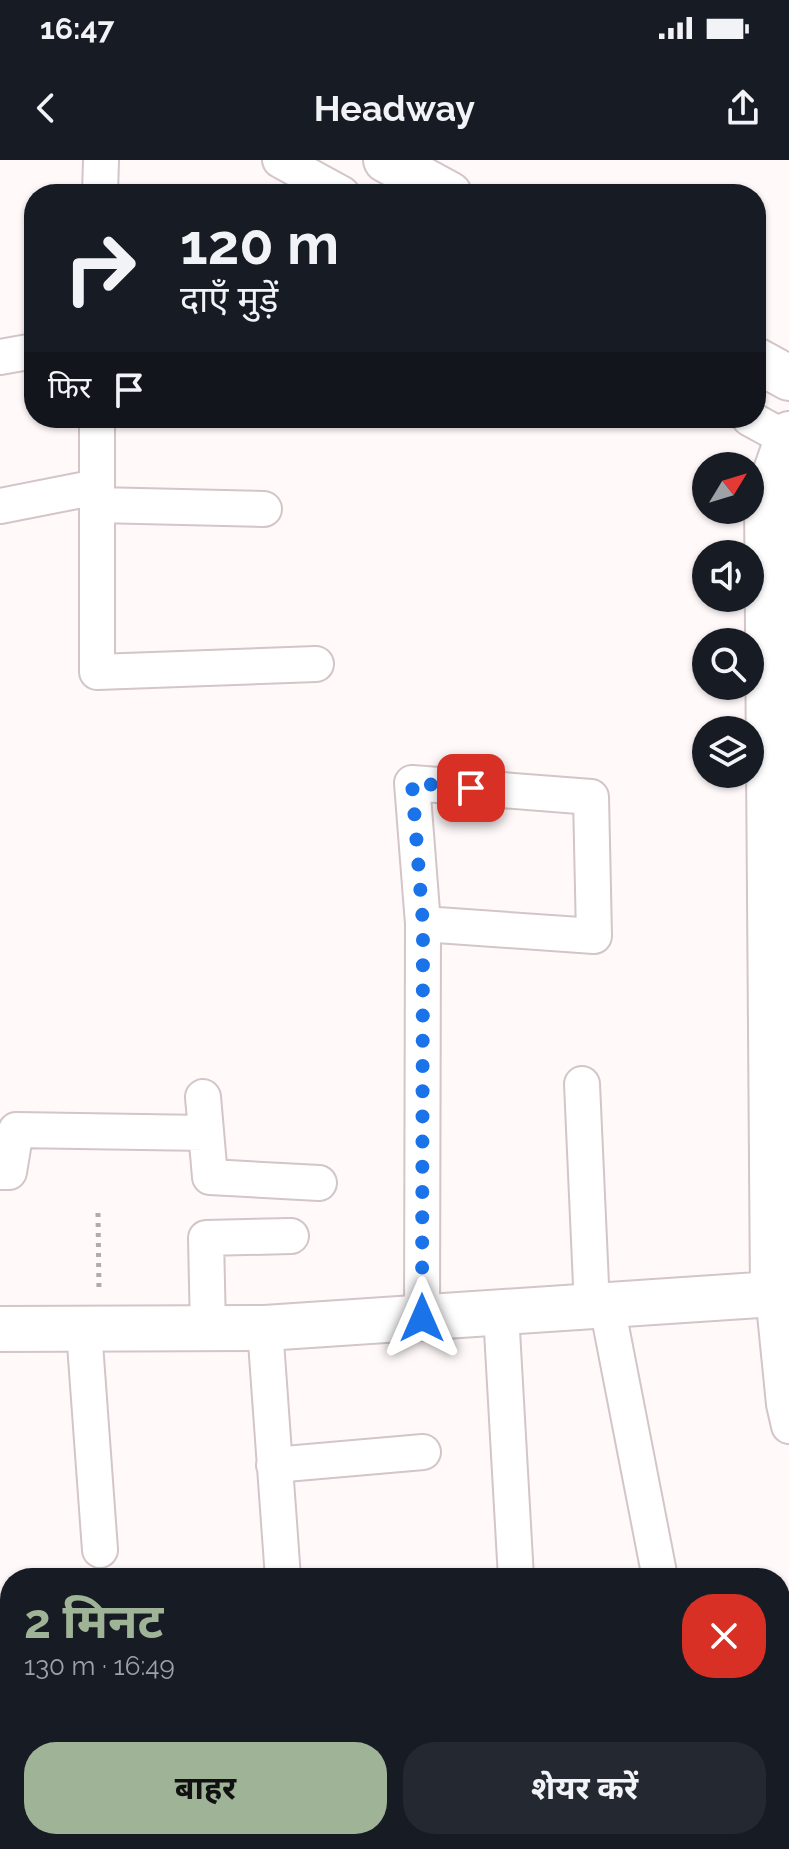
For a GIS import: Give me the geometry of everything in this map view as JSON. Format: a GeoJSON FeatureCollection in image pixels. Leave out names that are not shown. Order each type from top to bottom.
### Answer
{"type":"FeatureCollection","features":[{"type":"Feature","properties":{"kind":"street"},"geometry":{"type":"LineString","coordinates":[[100,184],[101,160]]}},
{"type":"Feature","properties":{"kind":"street"},"geometry":{"type":"LineString","coordinates":[[280,160],[324,184]]}},
{"type":"Feature","properties":{"kind":"street"},"geometry":{"type":"LineString","coordinates":[[386,160],[430,184]]}},
{"type":"Feature","properties":{"kind":"street"},"geometry":{"type":"LineString","coordinates":[[0,357],[24,353]]}},
{"type":"Feature","properties":{"kind":"street"},"geometry":{"type":"LineString","coordinates":[[766,365],[789,378]]}},
{"type":"Feature","properties":{"kind":"street"},"geometry":{"type":"LineString","coordinates":[[766,426],[788,436],[767,497],[781,1293],[784,1404],[789,1426]]}},
{"type":"Feature","properties":{"kind":"street"},"geometry":{"type":"LineString","coordinates":[[97,428],[97,672],[316,664]]}},
{"type":"Feature","properties":{"kind":"street"},"geometry":{"type":"LineString","coordinates":[[0,506],[97,496],[264,509]]}},
{"type":"Feature","properties":{"kind":"street"},"geometry":{"type":"LineString","coordinates":[[422,1318],[423,924],[412,783],[591,797],[594,936],[423,924]]}},
{"type":"Feature","properties":{"kind":"street"},"geometry":{"type":"LineString","coordinates":[[582,1084],[599,1306],[658,1568]]}},
{"type":"Feature","properties":{"kind":"street"},"geometry":{"type":"LineString","coordinates":[[203,1097],[210,1177],[319,1183]]}},
{"type":"Feature","properties":{"kind":"street"},"geometry":{"type":"LineString","coordinates":[[0,1172],[9,1172],[16,1130],[205,1133]]}},
{"type":"Feature","properties":{"kind":"street"},"geometry":{"type":"LineString","coordinates":[[208,1329],[206,1238],[291,1236]]}},
{"type":"Feature","properties":{"kind":"street"},"geometry":{"type":"LineString","coordinates":[[0,1329],[265,1328],[781,1293]]}},
{"type":"Feature","properties":{"kind":"street"},"geometry":{"type":"LineString","coordinates":[[501,1313],[515,1568]]}},
{"type":"Feature","properties":{"kind":"street"},"geometry":{"type":"LineString","coordinates":[[265,1328],[282,1568]]}},
{"type":"Feature","properties":{"kind":"street"},"geometry":{"type":"LineString","coordinates":[[91,1330],[100,1550]]}},
{"type":"Feature","properties":{"kind":"street"},"geometry":{"type":"LineString","coordinates":[[274,1465],[423,1452]]}},
{"type":"Feature","properties":{"kind":"path"},"geometry":{"type":"LineString","coordinates":[[91,1330],[98,1213]]}},
{"type":"Feature","properties":{"kind":"route"},"geometry":{"type":"LineString","coordinates":[[422,1318],[423,924],[412,783],[471,788]]}}]}
